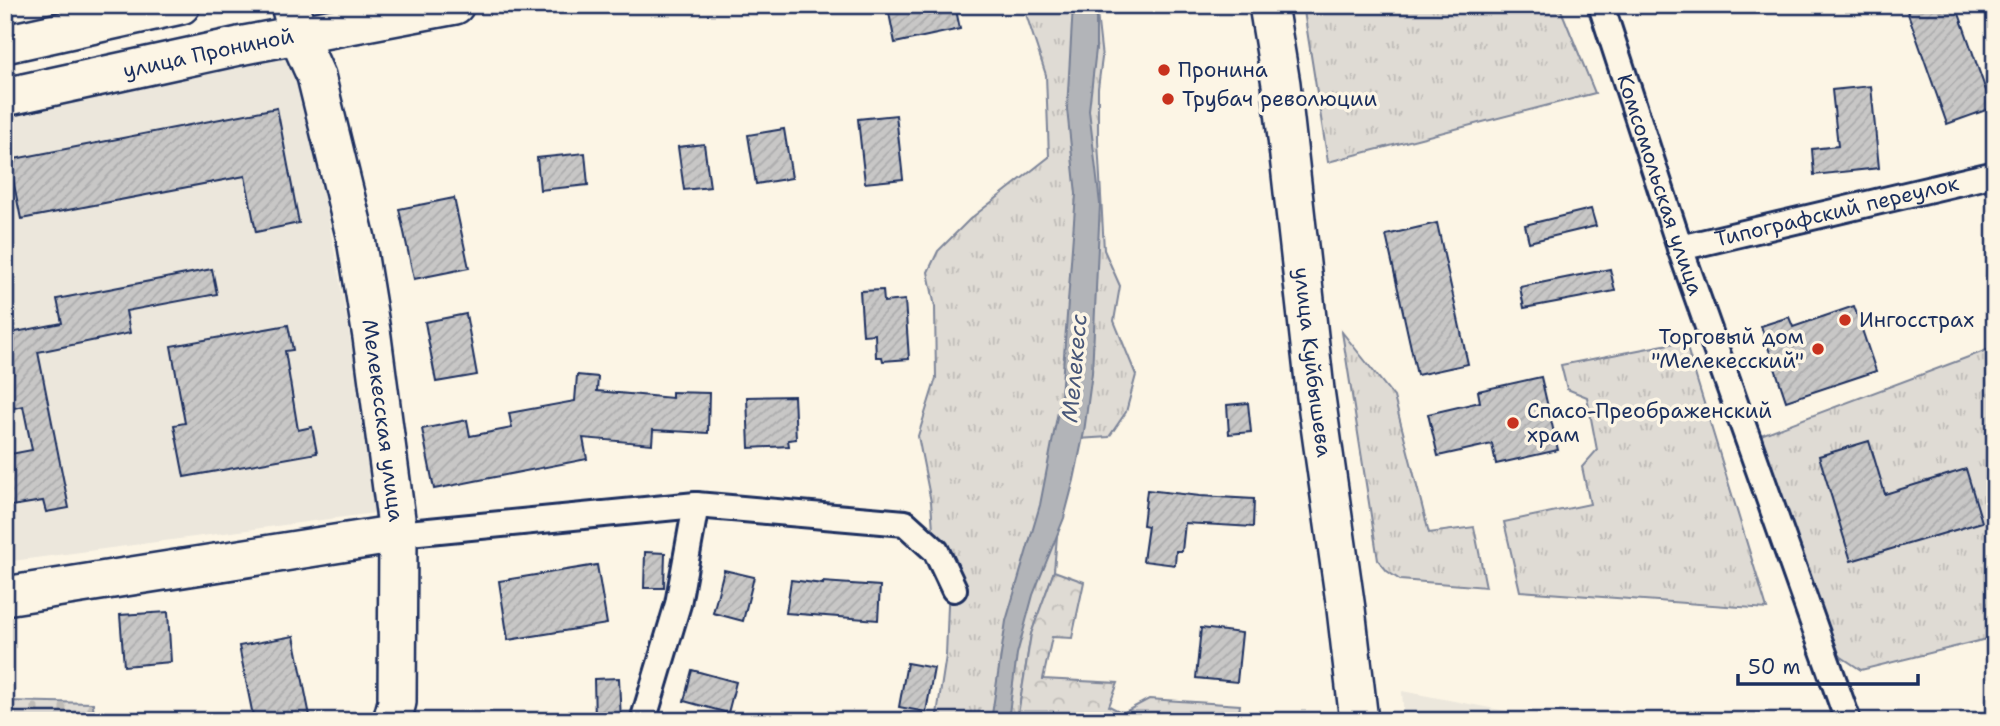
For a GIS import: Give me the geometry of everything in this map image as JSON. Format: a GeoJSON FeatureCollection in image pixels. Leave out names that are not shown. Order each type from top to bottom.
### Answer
{"type":"FeatureCollection","features":[{"type":"Feature","properties":{"kind":"main road"},"geometry":{"type":"LineString","coordinates":[[5,44],[181,5]]}},
{"type":"Feature","properties":{"kind":"main road","name":"улица Прониной"},"geometry":{"type":"LineString","coordinates":[[5,97],[239,46],[294,21],[455,5]]}},
{"type":"Feature","properties":{"kind":"main road","name":"улица Куйбышева"},"geometry":{"type":"LineString","coordinates":[[1268,5],[1359,721]]}},
{"type":"Feature","properties":{"kind":"main road","name":"Мелекесская улица"},"geometry":{"type":"LineString","coordinates":[[5,596],[398,534],[356,239],[316,76],[294,21]]}},
{"type":"Feature","properties":{"kind":"main road"},"geometry":{"type":"LineString","coordinates":[[391,721],[397,702],[398,534]]}},
{"type":"Feature","properties":{"kind":"street","name":"Комсомольская улица"},"geometry":{"type":"LineString","coordinates":[[1601,5],[1680,248],[1848,721]]}},
{"type":"Feature","properties":{"kind":"street","name":"Типографский переулок"},"geometry":{"type":"LineString","coordinates":[[1680,248],[1995,174]]}},
{"type":"Feature","properties":{"kind":"street"},"geometry":{"type":"LineString","coordinates":[[398,534],[695,505],[905,523],[936,551],[954,589]]}},
{"type":"Feature","properties":{"kind":"street"},"geometry":{"type":"LineString","coordinates":[[643,721],[678,604],[695,505]]}},
{"type":"Feature","properties":{"kind":"shaded area"},"geometry":{"type":"Polygon","coordinates":[[[299,56],[382,512],[5,562],[5,113],[299,56]]]}},
{"type":"Feature","properties":{"kind":"shaded area"},"geometry":{"type":"Polygon","coordinates":[[[1402,691],[1558,721],[1404,721],[1402,691]]]}},
{"type":"Feature","properties":{"kind":"green space"},"geometry":{"type":"Polygon","coordinates":[[[1023,5],[1096,5],[1102,58],[1098,88],[1098,141],[1104,250],[1120,286],[1114,321],[1136,375],[1126,412],[1109,437],[1078,439],[1060,501],[1054,571],[1031,634],[1017,721],[936,721],[946,656],[949,579],[933,529],[931,502],[918,436],[936,378],[935,307],[928,272],[938,251],[970,219],[1049,157],[1046,75],[1023,5]]]}},
{"type":"Feature","properties":{"kind":"green space"},"geometry":{"type":"Polygon","coordinates":[[[1303,5],[1559,5],[1595,93],[1328,162],[1303,5]]]}},
{"type":"Feature","properties":{"kind":"green space"},"geometry":{"type":"Polygon","coordinates":[[[1342,332],[1394,397],[1429,533],[1474,527],[1486,587],[1400,580],[1378,560],[1342,332]]]}},
{"type":"Feature","properties":{"kind":"green space"},"geometry":{"type":"Polygon","coordinates":[[[1685,341],[1767,609],[1520,591],[1504,522],[1590,504],[1582,467],[1597,450],[1587,397],[1567,389],[1561,365],[1685,341]]]}},
{"type":"Feature","properties":{"kind":"green space"},"geometry":{"type":"Polygon","coordinates":[[[1995,347],[1995,637],[1861,670],[1834,652],[1758,436],[1995,347]]]}},
{"type":"Feature","properties":{"kind":"green space"},"geometry":{"type":"Polygon","coordinates":[[[1054,571],[1084,582],[1072,638],[1052,637],[1043,679],[1118,683],[1109,706],[1123,713],[1149,699],[1240,705],[1238,721],[1017,721],[1031,634],[1054,571]]]}},
{"type":"Feature","properties":{"kind":"green space"},"geometry":{"type":"Polygon","coordinates":[[[5,701],[93,703],[94,721],[5,721],[5,701]]]}},
{"type":"Feature","properties":{"kind":"water","name":"Мелекесс"},"geometry":{"type":"Polygon","coordinates":[[[1073,5],[1096,5],[1096,49],[1089,110],[1100,204],[1092,373],[1074,480],[1064,518],[1033,595],[1017,654],[1008,721],[991,721],[1006,621],[1040,505],[1061,396],[1076,194],[1067,109],[1073,5]]]}},
{"type":"Feature","properties":{"kind":"building"},"geometry":{"type":"Polygon","coordinates":[[[924,5],[955,5],[960,29],[895,43],[889,13],[924,5]]]}},
{"type":"Feature","properties":{"kind":"building"},"geometry":{"type":"Polygon","coordinates":[[[1905,5],[1956,5],[1992,108],[1947,124],[1905,5]]]}},
{"type":"Feature","properties":{"kind":"building"},"geometry":{"type":"Polygon","coordinates":[[[1871,86],[1879,168],[1814,175],[1812,149],[1838,146],[1832,90],[1871,86]]]}},
{"type":"Feature","properties":{"kind":"building"},"geometry":{"type":"Polygon","coordinates":[[[277,108],[299,223],[256,232],[245,176],[21,219],[9,160],[277,108]]]}},
{"type":"Feature","properties":{"kind":"building"},"geometry":{"type":"Polygon","coordinates":[[[896,115],[903,179],[865,183],[858,119],[896,115]]]}},
{"type":"Feature","properties":{"kind":"building"},"geometry":{"type":"Polygon","coordinates":[[[784,129],[792,178],[756,184],[748,135],[784,129]]]}},
{"type":"Feature","properties":{"kind":"building"},"geometry":{"type":"Polygon","coordinates":[[[704,144],[710,187],[684,190],[678,147],[704,144]]]}},
{"type":"Feature","properties":{"kind":"building"},"geometry":{"type":"Polygon","coordinates":[[[585,153],[588,185],[540,190],[537,158],[585,153]]]}},
{"type":"Feature","properties":{"kind":"building"},"geometry":{"type":"Polygon","coordinates":[[[454,198],[469,268],[414,279],[399,209],[454,198]]]}},
{"type":"Feature","properties":{"kind":"building"},"geometry":{"type":"Polygon","coordinates":[[[1591,209],[1596,226],[1529,242],[1525,225],[1591,209]]]}},
{"type":"Feature","properties":{"kind":"building"},"geometry":{"type":"Polygon","coordinates":[[[1437,223],[1468,364],[1417,375],[1386,235],[1437,223]]]}},
{"type":"Feature","properties":{"kind":"building"},"geometry":{"type":"Polygon","coordinates":[[[212,269],[217,294],[126,311],[130,333],[38,352],[69,508],[46,512],[43,501],[5,507],[5,455],[32,450],[23,406],[5,410],[5,334],[62,323],[57,299],[212,269]]]}},
{"type":"Feature","properties":{"kind":"building"},"geometry":{"type":"Polygon","coordinates":[[[1610,269],[1615,291],[1524,308],[1520,287],[1610,269]]]}},
{"type":"Feature","properties":{"kind":"building"},"geometry":{"type":"Polygon","coordinates":[[[883,290],[884,302],[905,300],[909,359],[883,361],[882,357],[876,357],[875,334],[863,335],[860,291],[883,290]]]}},
{"type":"Feature","properties":{"kind":"building","name":"Торговый дом \"Мелекесский\""},"geometry":{"type":"Polygon","coordinates":[[[1854,306],[1876,371],[1786,401],[1761,326],[1789,317],[1793,327],[1854,306]]]}},
{"type":"Feature","properties":{"kind":"building"},"geometry":{"type":"Polygon","coordinates":[[[466,314],[477,375],[436,382],[425,322],[466,314]]]}},
{"type":"Feature","properties":{"kind":"building"},"geometry":{"type":"Polygon","coordinates":[[[288,325],[293,350],[285,351],[298,430],[312,427],[317,453],[184,477],[174,425],[185,423],[171,346],[288,325]]]}},
{"type":"Feature","properties":{"kind":"building"},"geometry":{"type":"Polygon","coordinates":[[[577,375],[598,377],[597,391],[672,398],[672,392],[709,393],[708,433],[653,430],[652,444],[583,438],[587,459],[434,489],[422,429],[467,420],[470,436],[512,428],[509,413],[575,401],[577,375]]]}},
{"type":"Feature","properties":{"kind":"building"},"geometry":{"type":"Polygon","coordinates":[[[1541,377],[1558,450],[1496,464],[1492,444],[1438,456],[1428,414],[1480,402],[1478,391],[1541,377]]]}},
{"type":"Feature","properties":{"kind":"building"},"geometry":{"type":"Polygon","coordinates":[[[794,396],[796,439],[788,440],[789,446],[749,448],[747,397],[794,396]]]}},
{"type":"Feature","properties":{"kind":"building"},"geometry":{"type":"Polygon","coordinates":[[[1248,403],[1251,432],[1229,434],[1227,405],[1248,403]]]}},
{"type":"Feature","properties":{"kind":"building"},"geometry":{"type":"Polygon","coordinates":[[[1869,441],[1885,494],[1966,469],[1982,522],[1851,561],[1819,456],[1869,441]]]}},
{"type":"Feature","properties":{"kind":"building"},"geometry":{"type":"Polygon","coordinates":[[[1147,490],[1254,499],[1253,527],[1185,523],[1182,551],[1176,551],[1175,565],[1143,561],[1148,526],[1143,525],[1147,490]]]}},
{"type":"Feature","properties":{"kind":"building"},"geometry":{"type":"Polygon","coordinates":[[[645,552],[665,553],[664,588],[644,588],[645,552]]]}},
{"type":"Feature","properties":{"kind":"building"},"geometry":{"type":"Polygon","coordinates":[[[597,565],[607,624],[508,640],[499,581],[597,565]]]}},
{"type":"Feature","properties":{"kind":"building"},"geometry":{"type":"Polygon","coordinates":[[[724,570],[754,577],[743,621],[713,613],[724,570]]]}},
{"type":"Feature","properties":{"kind":"building"},"geometry":{"type":"Polygon","coordinates":[[[791,580],[880,586],[878,620],[786,613],[791,580]]]}},
{"type":"Feature","properties":{"kind":"building"},"geometry":{"type":"Polygon","coordinates":[[[168,612],[171,662],[124,666],[120,615],[168,612]]]}},
{"type":"Feature","properties":{"kind":"building"},"geometry":{"type":"Polygon","coordinates":[[[1201,628],[1242,633],[1237,682],[1196,678],[1201,628]]]}},
{"type":"Feature","properties":{"kind":"building"},"geometry":{"type":"Polygon","coordinates":[[[294,636],[311,721],[254,721],[239,646],[294,636]]]}},
{"type":"Feature","properties":{"kind":"building"},"geometry":{"type":"Polygon","coordinates":[[[907,663],[934,668],[926,712],[899,707],[907,663]]]}},
{"type":"Feature","properties":{"kind":"building"},"geometry":{"type":"Polygon","coordinates":[[[692,670],[736,682],[728,713],[684,701],[692,670]]]}},
{"type":"Feature","properties":{"kind":"building"},"geometry":{"type":"Polygon","coordinates":[[[619,678],[621,721],[595,721],[594,679],[619,678]]]}},
{"type":"Feature","properties":{"kind":"place","name":"Пронина"},"geometry":{"type":"Point","coordinates":[1164,70]}},
{"type":"Feature","properties":{"kind":"place","name":"Трубач революции"},"geometry":{"type":"Point","coordinates":[1168,99]}},
{"type":"Feature","properties":{"kind":"place","name":"Ингосстрах"},"geometry":{"type":"Point","coordinates":[1845,320]}},
{"type":"Feature","properties":{"kind":"place","name":"Торговый дом \"Мелекесский\""},"geometry":{"type":"Point","coordinates":[1818,349]}},
{"type":"Feature","properties":{"kind":"place","name":"Спасо-Преображенский храм"},"geometry":{"type":"Point","coordinates":[1513,423]}}]}
